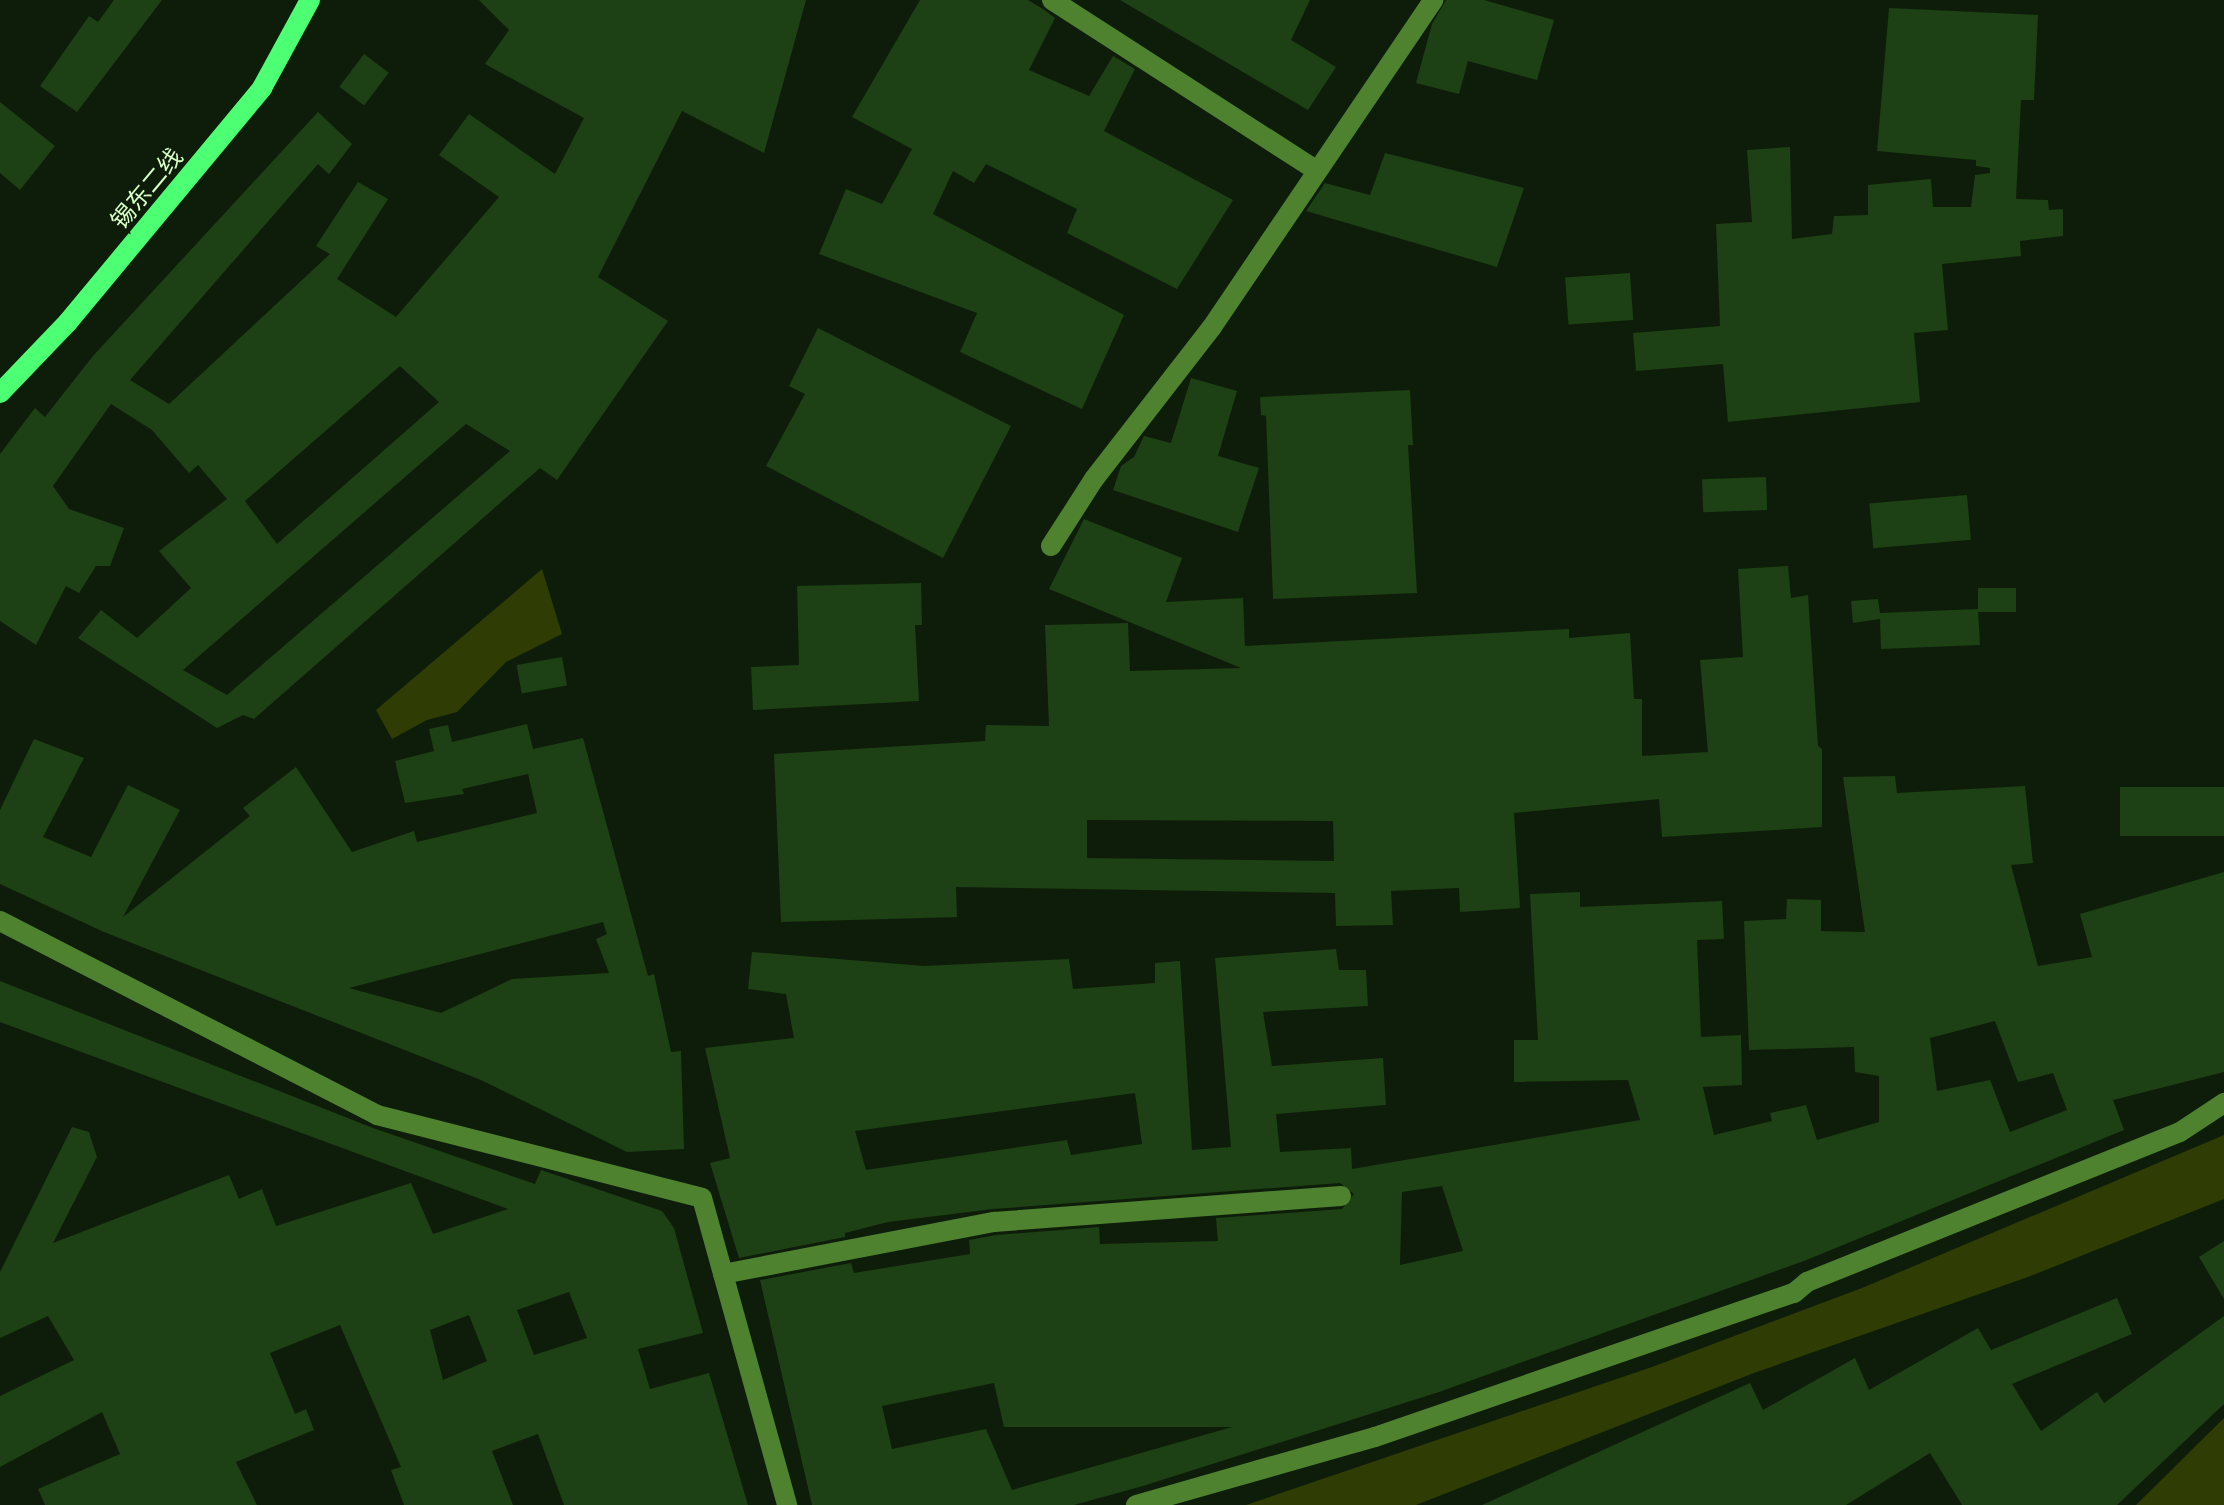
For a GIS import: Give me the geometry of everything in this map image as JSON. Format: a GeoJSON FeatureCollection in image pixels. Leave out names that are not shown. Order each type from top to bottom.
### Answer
{"type":"FeatureCollection","features":[{"type":"Feature","properties":{"kind":"main road","name":"锡东二线"},"geometry":{"type":"LineString","coordinates":[[0,393],[68,322],[262,88],[310,0]]}},
{"type":"Feature","properties":{"kind":"street"},"geometry":{"type":"LineString","coordinates":[[1052,0],[1317,171]]}},
{"type":"Feature","properties":{"kind":"street"},"geometry":{"type":"LineString","coordinates":[[1051,546],[1094,479],[1212,327],[1433,0]]}},
{"type":"Feature","properties":{"kind":"street"},"geometry":{"type":"LineString","coordinates":[[0,921],[377,1115],[702,1198],[787,1505]]}},
{"type":"Feature","properties":{"kind":"street"},"geometry":{"type":"LineString","coordinates":[[1136,1505],[1375,1437],[1794,1293],[1807,1282],[2180,1132],[2224,1103]]}},
{"type":"Feature","properties":{"kind":"street"},"geometry":{"type":"LineString","coordinates":[[723,1274],[994,1222],[1341,1196]]}},
{"type":"Feature","properties":{"kind":"shaded area"},"geometry":{"type":"Polygon","coordinates":[[[542,569],[562,634],[506,662],[457,712],[427,720],[392,739],[376,710],[542,569]]]}},
{"type":"Feature","properties":{"kind":"shaded area"},"geometry":{"type":"Polygon","coordinates":[[[2224,1135],[2224,1199],[2028,1277],[1754,1373],[1416,1505],[1246,1505],[1652,1367],[1862,1288],[2224,1135]]]}},
{"type":"Feature","properties":{"kind":"shaded area"},"geometry":{"type":"Polygon","coordinates":[[[2224,1418],[2224,1505],[2136,1505],[2224,1418]]]}},
{"type":"Feature","properties":{"kind":"building"},"geometry":{"type":"Polygon","coordinates":[[[114,0],[162,0],[77,112],[40,86],[89,16],[98,22],[114,0]]]}},
{"type":"Feature","properties":{"kind":"building"},"geometry":{"type":"Polygon","coordinates":[[[479,0],[806,0],[764,153],[682,111],[598,277],[668,321],[557,480],[540,468],[254,719],[243,715],[217,728],[78,638],[101,610],[137,638],[191,588],[159,551],[227,499],[198,465],[189,473],[152,430],[111,404],[53,486],[69,509],[124,528],[110,566],[96,566],[79,593],[66,586],[36,645],[0,621],[0,454],[35,408],[45,417],[93,356],[318,112],[352,144],[329,174],[318,164],[130,380],[169,404],[330,254],[316,246],[358,182],[388,199],[337,279],[396,317],[499,197],[439,155],[469,114],[555,174],[584,118],[485,64],[509,30],[479,0]],[[400,366],[245,501],[277,544],[439,402],[400,366]],[[466,424],[183,670],[227,695],[510,451],[466,424]]]}},
{"type":"Feature","properties":{"kind":"building"},"geometry":{"type":"Polygon","coordinates":[[[920,0],[1028,0],[1043,9],[1055,18],[1029,70],[1089,96],[1113,56],[1135,69],[1104,131],[1233,200],[1177,289],[1067,233],[1077,209],[986,164],[974,183],[953,171],[933,214],[1124,315],[1082,409],[960,352],[977,313],[819,254],[846,189],[882,204],[912,149],[852,117],[920,0]]]}},
{"type":"Feature","properties":{"kind":"building"},"geometry":{"type":"Polygon","coordinates":[[[1120,0],[1310,0],[1291,40],[1336,67],[1308,110],[1120,0]]]}},
{"type":"Feature","properties":{"kind":"building"},"geometry":{"type":"Polygon","coordinates":[[[1446,0],[1484,0],[1554,20],[1537,80],[1468,61],[1459,94],[1416,83],[1432,24],[1446,0]]]}},
{"type":"Feature","properties":{"kind":"building"},"geometry":{"type":"Polygon","coordinates":[[[1889,8],[2038,15],[2034,100],[2021,100],[2016,199],[2048,200],[2049,210],[2063,209],[2063,236],[2020,241],[2021,256],[1942,264],[1948,330],[1914,333],[1920,402],[1728,422],[1723,364],[1636,371],[1633,333],[1720,326],[1716,224],[1752,222],[1747,150],[1790,147],[1792,239],[1832,234],[1834,216],[1868,215],[1868,185],[1931,179],[1933,207],[1971,207],[1975,175],[1990,173],[1990,168],[1976,166],[1976,160],[1877,151],[1889,8]]]}},
{"type":"Feature","properties":{"kind":"building"},"geometry":{"type":"Polygon","coordinates":[[[364,54],[389,73],[364,105],[339,87],[364,54]]]}},
{"type":"Feature","properties":{"kind":"building"},"geometry":{"type":"Polygon","coordinates":[[[0,102],[55,146],[20,190],[0,173],[0,102]]]}},
{"type":"Feature","properties":{"kind":"building"},"geometry":{"type":"Polygon","coordinates":[[[1385,153],[1524,188],[1497,267],[1306,211],[1325,183],[1370,195],[1385,153]]]}},
{"type":"Feature","properties":{"kind":"building"},"geometry":{"type":"Polygon","coordinates":[[[1630,273],[1633,320],[1568,324],[1565,278],[1630,273]]]}},
{"type":"Feature","properties":{"kind":"building"},"geometry":{"type":"Polygon","coordinates":[[[818,328],[1011,426],[943,558],[766,466],[805,394],[789,386],[818,328]]]}},
{"type":"Feature","properties":{"kind":"building"},"geometry":{"type":"Polygon","coordinates":[[[1191,378],[1237,391],[1218,456],[1259,468],[1238,532],[1113,490],[1121,466],[1134,457],[1144,436],[1171,443],[1191,378]]]}},
{"type":"Feature","properties":{"kind":"building"},"geometry":{"type":"Polygon","coordinates":[[[1410,390],[1413,445],[1408,445],[1417,593],[1273,599],[1266,416],[1261,415],[1260,397],[1410,390]]]}},
{"type":"Feature","properties":{"kind":"building"},"geometry":{"type":"Polygon","coordinates":[[[1766,477],[1767,510],[1703,512],[1702,479],[1766,477]]]}},
{"type":"Feature","properties":{"kind":"building"},"geometry":{"type":"Polygon","coordinates":[[[1967,495],[1971,540],[1873,548],[1869,504],[1967,495]]]}},
{"type":"Feature","properties":{"kind":"building"},"geometry":{"type":"Polygon","coordinates":[[[1084,519],[1182,558],[1166,602],[1243,598],[1245,646],[1569,629],[1569,638],[1630,633],[1634,699],[1642,699],[1642,756],[1708,752],[1700,660],[1743,657],[1738,569],[1788,566],[1791,598],[1808,595],[1818,746],[1822,749],[1822,827],[1662,837],[1659,799],[1514,813],[1520,908],[1460,912],[1459,888],[1391,891],[1393,925],[1336,926],[1335,893],[956,887],[957,917],[781,922],[774,754],[985,741],[986,725],[1049,726],[1045,625],[1128,623],[1130,671],[1241,668],[1049,589],[1084,519]],[[1087,820],[1087,858],[1334,861],[1333,821],[1087,820]]]}},
{"type":"Feature","properties":{"kind":"building"},"geometry":{"type":"Polygon","coordinates":[[[921,583],[922,625],[915,625],[919,701],[753,710],[751,667],[799,665],[797,586],[921,583]]]}},
{"type":"Feature","properties":{"kind":"building"},"geometry":{"type":"Polygon","coordinates":[[[1978,588],[2016,588],[2016,612],[1978,612],[1978,588]]]}},
{"type":"Feature","properties":{"kind":"building"},"geometry":{"type":"Polygon","coordinates":[[[1878,599],[1880,613],[1978,609],[1980,645],[1881,649],[1880,619],[1853,623],[1851,601],[1878,599]]]}},
{"type":"Feature","properties":{"kind":"building"},"geometry":{"type":"Polygon","coordinates":[[[562,657],[567,686],[522,694],[517,665],[562,657]]]}},
{"type":"Feature","properties":{"kind":"building"},"geometry":{"type":"Polygon","coordinates":[[[527,724],[533,749],[583,738],[648,976],[654,974],[671,1052],[681,1051],[684,1149],[627,1152],[481,1080],[104,932],[0,884],[0,810],[34,739],[84,758],[43,837],[91,857],[128,785],[180,810],[123,917],[250,816],[243,808],[296,767],[352,852],[414,831],[417,842],[537,813],[528,774],[462,789],[464,794],[405,803],[395,761],[434,751],[429,729],[448,725],[452,742],[527,724]],[[603,922],[349,988],[441,1013],[512,979],[609,973],[596,939],[607,934],[603,922]]]}},
{"type":"Feature","properties":{"kind":"building"},"geometry":{"type":"Polygon","coordinates":[[[1895,776],[1897,793],[2025,786],[2033,863],[2011,865],[2038,966],[2092,957],[2080,914],[2224,872],[2224,1072],[2113,1100],[2124,1130],[1804,1261],[1439,1392],[1143,1486],[1074,1505],[812,1505],[760,1280],[851,1263],[854,1273],[970,1254],[969,1240],[996,1235],[1099,1227],[1100,1244],[1218,1241],[1216,1218],[1342,1209],[1354,1194],[1340,1183],[993,1209],[888,1222],[845,1233],[845,1237],[739,1258],[710,1163],[730,1158],[705,1048],[794,1038],[786,994],[748,989],[752,952],[924,966],[1069,959],[1073,989],[1155,983],[1155,963],[1180,961],[1192,1150],[1231,1147],[1215,958],[1336,949],[1339,970],[1366,970],[1368,1006],[1263,1012],[1272,1066],[1383,1058],[1386,1105],[1276,1114],[1280,1152],[1351,1148],[1352,1169],[1640,1120],[1628,1080],[1514,1082],[1514,1040],[1538,1040],[1530,894],[1580,892],[1580,907],[1722,901],[1724,939],[1697,940],[1701,1037],[1741,1035],[1742,1085],[1703,1087],[1714,1135],[1772,1121],[1770,1113],[1806,1105],[1817,1140],[1879,1122],[1879,1076],[1855,1072],[1854,1047],[1749,1050],[1744,921],[1786,919],[1787,899],[1821,900],[1821,931],[1865,932],[1843,777],[1895,776]],[[1995,1021],[1930,1038],[1937,1091],[1990,1080],[2010,1132],[2067,1110],[2053,1073],[2018,1082],[1995,1021]],[[1135,1093],[855,1131],[866,1170],[1067,1140],[1071,1155],[1142,1144],[1135,1093]],[[1442,1186],[1402,1192],[1400,1265],[1463,1251],[1442,1186]],[[994,1383],[882,1406],[892,1449],[986,1429],[1012,1490],[1232,1427],[1004,1427],[994,1383]]]}},
{"type":"Feature","properties":{"kind":"building"},"geometry":{"type":"Polygon","coordinates":[[[2120,787],[2224,787],[2224,836],[2120,836],[2120,787]]]}},
{"type":"Feature","properties":{"kind":"building"},"geometry":{"type":"Polygon","coordinates":[[[0,981],[373,1128],[535,1184],[541,1170],[662,1211],[674,1228],[703,1333],[638,1349],[650,1389],[709,1373],[748,1505],[564,1505],[538,1434],[492,1451],[513,1505],[404,1505],[391,1470],[401,1467],[340,1325],[270,1353],[295,1414],[306,1409],[314,1430],[236,1462],[257,1505],[45,1505],[38,1489],[120,1454],[102,1412],[0,1467],[0,1396],[74,1360],[48,1316],[0,1338],[0,1272],[72,1127],[89,1132],[97,1157],[53,1243],[229,1175],[239,1199],[262,1189],[276,1226],[411,1183],[433,1234],[508,1209],[0,1022],[0,981]],[[569,1292],[517,1310],[534,1355],[587,1338],[569,1292]],[[469,1315],[430,1330],[443,1380],[487,1361],[469,1315]]]}},
{"type":"Feature","properties":{"kind":"building"},"geometry":{"type":"Polygon","coordinates":[[[2224,1241],[2224,1299],[2199,1257],[2224,1241]]]}},
{"type":"Feature","properties":{"kind":"building"},"geometry":{"type":"Polygon","coordinates":[[[2117,1298],[2132,1334],[2012,1384],[2041,1431],[2097,1392],[2104,1403],[2224,1316],[2224,1404],[2117,1505],[1962,1505],[1930,1453],[1846,1505],[1482,1505],[1750,1383],[1763,1410],[1855,1358],[1869,1390],[1978,1328],[1991,1350],[2117,1298]]]}}]}
